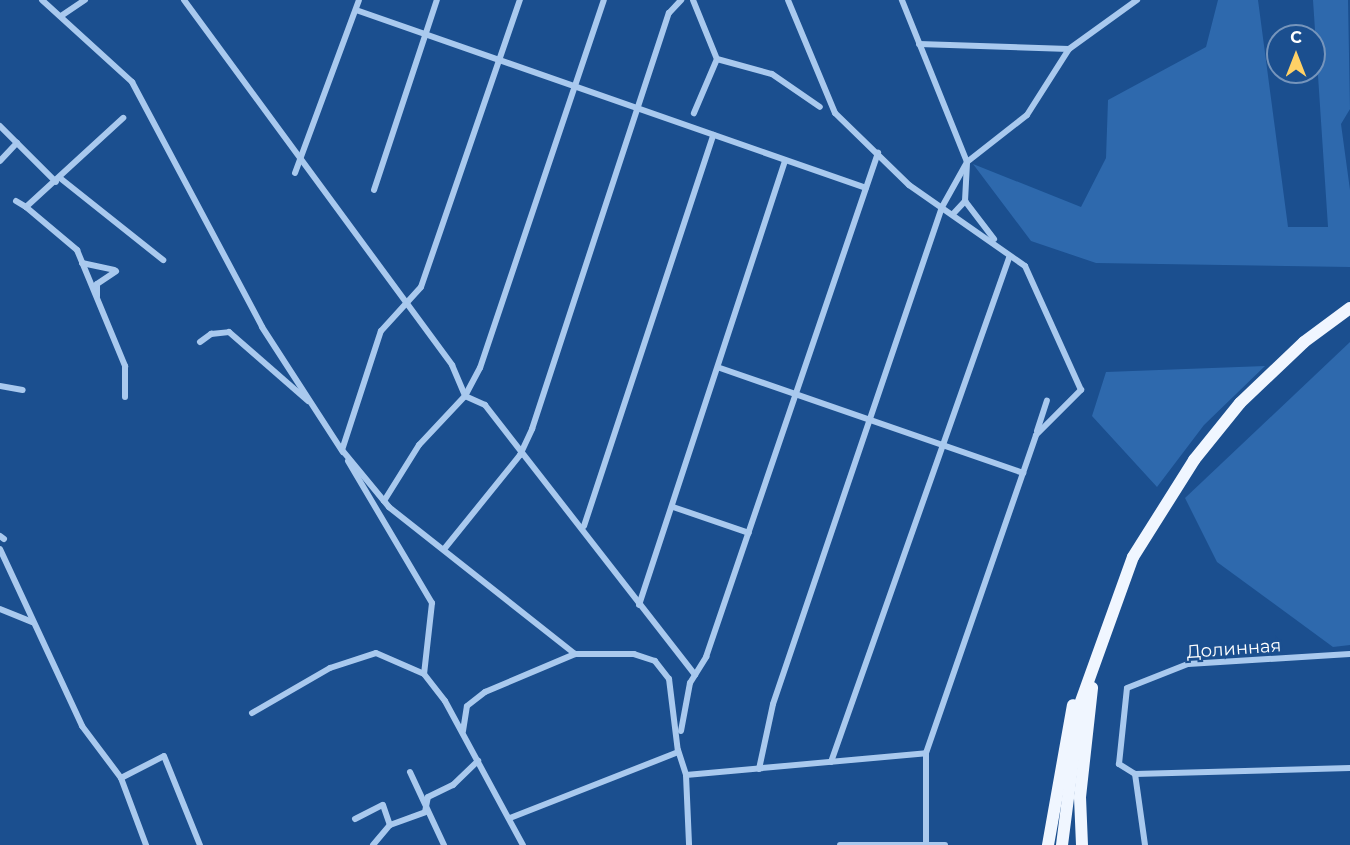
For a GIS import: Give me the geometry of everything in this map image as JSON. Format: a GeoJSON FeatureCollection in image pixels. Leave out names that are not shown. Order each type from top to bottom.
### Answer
{"type":"FeatureCollection","features":[{"type":"Feature","properties":{"kind":"main road"},"geometry":{"type":"LineString","coordinates":[[1048,845],[1065,731],[1133,557],[1194,460],[1269,373],[1350,308]]}},
{"type":"Feature","properties":{"kind":"main road"},"geometry":{"type":"LineString","coordinates":[[1062,845],[1073,738],[1097,645]]}},
{"type":"Feature","properties":{"kind":"main road"},"geometry":{"type":"LineString","coordinates":[[1082,845],[1085,728],[1097,645]]}},
{"type":"Feature","properties":{"kind":"main road"},"geometry":{"type":"LineString","coordinates":[[1066,806],[1067,845]]}},
{"type":"Feature","properties":{"kind":"street"},"geometry":{"type":"LineString","coordinates":[[42,0],[132,82],[262,327],[342,450],[432,603],[424,674]]}},
{"type":"Feature","properties":{"kind":"street"},"geometry":{"type":"LineString","coordinates":[[61,15],[85,0]]}},
{"type":"Feature","properties":{"kind":"street"},"geometry":{"type":"LineString","coordinates":[[184,0],[405,306],[452,364],[465,396],[485,405],[520,455],[584,526],[639,605],[695,675]]}},
{"type":"Feature","properties":{"kind":"street"},"geometry":{"type":"LineString","coordinates":[[295,173],[359,0]]}},
{"type":"Feature","properties":{"kind":"street"},"geometry":{"type":"LineString","coordinates":[[374,190],[437,0]]}},
{"type":"Feature","properties":{"kind":"street"},"geometry":{"type":"LineString","coordinates":[[342,450],[381,331],[421,287],[520,0]]}},
{"type":"Feature","properties":{"kind":"street"},"geometry":{"type":"LineString","coordinates":[[384,501],[419,445],[465,396],[480,368],[604,0]]}},
{"type":"Feature","properties":{"kind":"street"},"geometry":{"type":"LineString","coordinates":[[445,548],[520,455],[641,109],[669,13],[681,0]]}},
{"type":"Feature","properties":{"kind":"street"},"geometry":{"type":"LineString","coordinates":[[693,0],[717,59],[694,113]]}},
{"type":"Feature","properties":{"kind":"street"},"geometry":{"type":"LineString","coordinates":[[788,0],[835,113],[942,207],[1009,258],[1025,266],[1082,390],[1036,435]]}},
{"type":"Feature","properties":{"kind":"street"},"geometry":{"type":"LineString","coordinates":[[902,0],[967,162],[965,201],[953,214]]}},
{"type":"Feature","properties":{"kind":"street"},"geometry":{"type":"LineString","coordinates":[[759,769],[772,704],[942,207],[967,162],[1027,115],[1069,49],[1137,0]]}},
{"type":"Feature","properties":{"kind":"street"},"geometry":{"type":"LineString","coordinates":[[356,10],[866,188]]}},
{"type":"Feature","properties":{"kind":"street"},"geometry":{"type":"LineString","coordinates":[[919,44],[1069,49]]}},
{"type":"Feature","properties":{"kind":"street"},"geometry":{"type":"LineString","coordinates":[[717,59],[772,74],[820,106]]}},
{"type":"Feature","properties":{"kind":"street"},"geometry":{"type":"LineString","coordinates":[[26,207],[123,118]]}},
{"type":"Feature","properties":{"kind":"street"},"geometry":{"type":"LineString","coordinates":[[0,126],[58,180],[163,260]]}},
{"type":"Feature","properties":{"kind":"street"},"geometry":{"type":"LineString","coordinates":[[584,526],[713,135]]}},
{"type":"Feature","properties":{"kind":"street"},"geometry":{"type":"LineString","coordinates":[[0,161],[17,143]]}},
{"type":"Feature","properties":{"kind":"street"},"geometry":{"type":"LineString","coordinates":[[678,752],[695,675],[748,533],[878,153]]}},
{"type":"Feature","properties":{"kind":"street"},"geometry":{"type":"LineString","coordinates":[[639,605],[720,368],[785,160]]}},
{"type":"Feature","properties":{"kind":"street"},"geometry":{"type":"LineString","coordinates":[[16,201],[77,250],[125,366],[125,397]]}},
{"type":"Feature","properties":{"kind":"street"},"geometry":{"type":"LineString","coordinates":[[965,201],[1009,258]]}},
{"type":"Feature","properties":{"kind":"street"},"geometry":{"type":"LineString","coordinates":[[831,762],[945,446],[1009,258]]}},
{"type":"Feature","properties":{"kind":"street"},"geometry":{"type":"LineString","coordinates":[[82,263],[116,271],[98,284],[97,300]]}},
{"type":"Feature","properties":{"kind":"street"},"geometry":{"type":"LineString","coordinates":[[200,342],[211,334],[229,332],[294,394],[311,402]]}},
{"type":"Feature","properties":{"kind":"street"},"geometry":{"type":"LineString","coordinates":[[720,368],[1023,473]]}},
{"type":"Feature","properties":{"kind":"street"},"geometry":{"type":"LineString","coordinates":[[0,386],[23,390]]}},
{"type":"Feature","properties":{"kind":"street"},"geometry":{"type":"LineString","coordinates":[[926,843],[926,753],[1047,401]]}},
{"type":"Feature","properties":{"kind":"street"},"geometry":{"type":"LineString","coordinates":[[342,450],[384,501],[575,654]]}},
{"type":"Feature","properties":{"kind":"street"},"geometry":{"type":"LineString","coordinates":[[673,507],[748,533]]}},
{"type":"Feature","properties":{"kind":"street"},"geometry":{"type":"LineString","coordinates":[[0,549],[82,726],[121,778],[146,845]]}},
{"type":"Feature","properties":{"kind":"street"},"geometry":{"type":"LineString","coordinates":[[0,609],[34,622]]}},
{"type":"Feature","properties":{"kind":"street"},"geometry":{"type":"LineString","coordinates":[[252,713],[330,668],[376,652],[424,674],[445,701],[523,845]]}},
{"type":"Feature","properties":{"kind":"street"},"geometry":{"type":"LineString","coordinates":[[464,735],[467,706],[485,692],[575,654],[634,654],[655,661],[669,679],[678,752],[686,775],[689,845]]}},
{"type":"Feature","properties":{"kind":"street","name":"Долинная"},"geometry":{"type":"LineString","coordinates":[[1134,774],[1119,764],[1127,688],[1188,664],[1350,654]]}},
{"type":"Feature","properties":{"kind":"street"},"geometry":{"type":"LineString","coordinates":[[510,818],[678,752]]}},
{"type":"Feature","properties":{"kind":"street"},"geometry":{"type":"LineString","coordinates":[[686,775],[926,753]]}},
{"type":"Feature","properties":{"kind":"street"},"geometry":{"type":"LineString","coordinates":[[121,778],[164,756],[200,845]]}},
{"type":"Feature","properties":{"kind":"street"},"geometry":{"type":"LineString","coordinates":[[425,812],[428,797],[453,785],[478,762]]}},
{"type":"Feature","properties":{"kind":"street"},"geometry":{"type":"LineString","coordinates":[[1145,845],[1134,774],[1350,768]]}},
{"type":"Feature","properties":{"kind":"street"},"geometry":{"type":"LineString","coordinates":[[410,772],[425,812],[444,845]]}},
{"type":"Feature","properties":{"kind":"street"},"geometry":{"type":"LineString","coordinates":[[355,819],[383,806],[390,825]]}},
{"type":"Feature","properties":{"kind":"street"},"geometry":{"type":"LineString","coordinates":[[373,845],[390,825],[425,812]]}},
{"type":"Feature","properties":{"kind":"street"},"geometry":{"type":"LineString","coordinates":[[840,845],[926,843],[945,845]]}},
{"type":"Feature","properties":{"kind":"shaded area"},"geometry":{"type":"Polygon","coordinates":[[[1218,0],[1258,0],[1266,61],[1266,84],[1269,84],[1288,227],[1328,227],[1319,84],[1326,84],[1326,24],[1315,24],[1313,0],[1348,0],[1350,109],[1341,124],[1350,190],[1350,267],[1096,263],[1031,241],[973,164],[1081,207],[1106,158],[1108,100],[1206,47],[1218,0]]]}},
{"type":"Feature","properties":{"kind":"shaded area"},"geometry":{"type":"Polygon","coordinates":[[[1350,342],[1350,645],[1333,647],[1217,562],[1185,498],[1350,342]]]}},
{"type":"Feature","properties":{"kind":"shaded area"},"geometry":{"type":"Polygon","coordinates":[[[1265,366],[1204,425],[1157,487],[1092,416],[1106,372],[1265,366]]]}}]}
